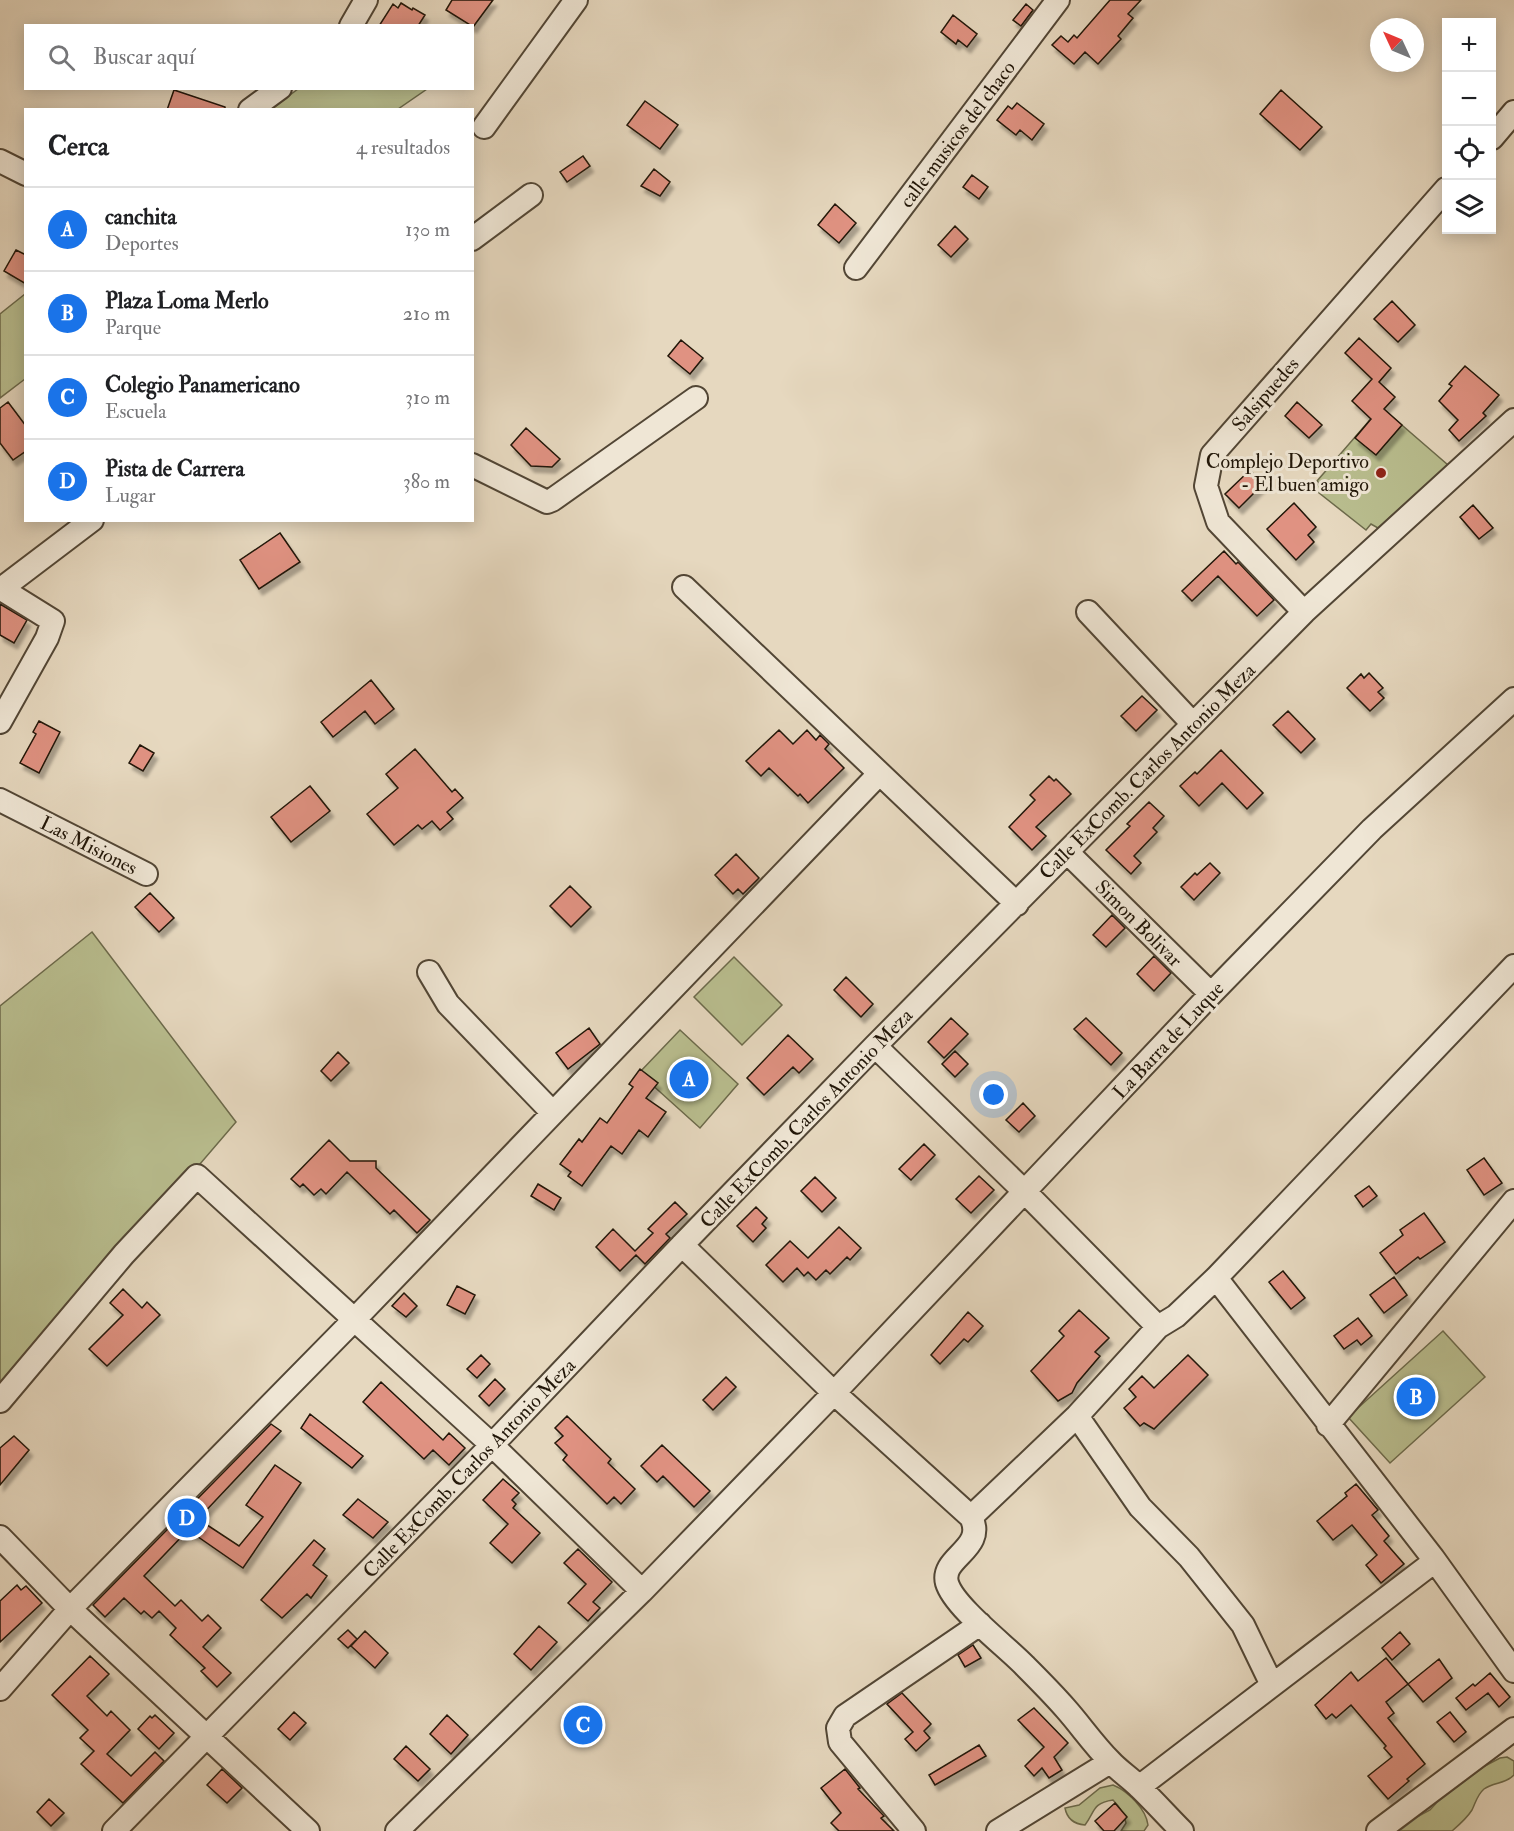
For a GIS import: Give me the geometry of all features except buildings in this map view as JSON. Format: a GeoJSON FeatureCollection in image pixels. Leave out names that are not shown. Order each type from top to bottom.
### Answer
{"type":"FeatureCollection","features":[{"type":"Feature","properties":{"kind":"street"},"geometry":{"type":"LineString","coordinates":[[352,24],[366,0]]}},
{"type":"Feature","properties":{"kind":"street"},"geometry":{"type":"LineString","coordinates":[[484,127],[576,0]]}},
{"type":"Feature","properties":{"kind":"street","name":"calle musicos del chaco"},"geometry":{"type":"LineString","coordinates":[[856,268],[1058,0]]}},
{"type":"Feature","properties":{"kind":"street"},"geometry":{"type":"LineString","coordinates":[[253,108],[277,90]]}},
{"type":"Feature","properties":{"kind":"street"},"geometry":{"type":"LineString","coordinates":[[1496,132],[1514,112]]}},
{"type":"Feature","properties":{"kind":"street"},"geometry":{"type":"LineString","coordinates":[[0,161],[24,173]]}},
{"type":"Feature","properties":{"kind":"street","name":"Salsipuedes"},"geometry":{"type":"LineString","coordinates":[[1304,612],[1218,522],[1206,486],[1212,455],[1442,194]]}},
{"type":"Feature","properties":{"kind":"street"},"geometry":{"type":"LineString","coordinates":[[474,237],[531,195]]}},
{"type":"Feature","properties":{"kind":"street"},"geometry":{"type":"LineString","coordinates":[[474,466],[546,502],[696,398]]}},
{"type":"Feature","properties":{"kind":"street","name":"Calle ExComb. Carlos Antonio Meza"},"geometry":{"type":"LineString","coordinates":[[114,1831],[492,1445],[875,1046],[1304,612],[1514,420]]}},
{"type":"Feature","properties":{"kind":"street"},"geometry":{"type":"LineString","coordinates":[[0,722],[53,621],[1,589],[89,522]]}},
{"type":"Feature","properties":{"kind":"street"},"geometry":{"type":"LineString","coordinates":[[684,587],[1017,904]]}},
{"type":"Feature","properties":{"kind":"street"},"geometry":{"type":"LineString","coordinates":[[1088,612],[1194,724]]}},
{"type":"Feature","properties":{"kind":"street","name":"La Barra de Luque"},"geometry":{"type":"LineString","coordinates":[[397,1831],[642,1591],[834,1393],[1211,994],[1372,829],[1514,699]]}},
{"type":"Feature","properties":{"kind":"street"},"geometry":{"type":"LineString","coordinates":[[0,1689],[70,1609],[354,1320],[879,774]]}},
{"type":"Feature","properties":{"kind":"street","name":"Las Misiones"},"geometry":{"type":"LineString","coordinates":[[0,800],[146,874]]}},
{"type":"Feature","properties":{"kind":"street","name":"Simon Bolivar"},"geometry":{"type":"LineString","coordinates":[[1067,852],[1211,994]]}},
{"type":"Feature","properties":{"kind":"street"},"geometry":{"type":"LineString","coordinates":[[971,1517],[1077,1416],[1158,1327],[1176,1316],[1216,1278],[1514,966]]}},
{"type":"Feature","properties":{"kind":"street"},"geometry":{"type":"LineString","coordinates":[[429,972],[448,1004],[552,1112]]}},
{"type":"Feature","properties":{"kind":"street"},"geometry":{"type":"LineString","coordinates":[[875,1046],[1025,1192],[1158,1327]]}},
{"type":"Feature","properties":{"kind":"street"},"geometry":{"type":"LineString","coordinates":[[0,1401],[124,1254],[196,1176],[492,1445],[642,1591]]}},
{"type":"Feature","properties":{"kind":"street"},"geometry":{"type":"LineString","coordinates":[[1328,1425],[1514,1201]]}},
{"type":"Feature","properties":{"kind":"street"},"geometry":{"type":"LineString","coordinates":[[682,1245],[834,1393],[971,1517],[976,1527],[975,1535],[949,1568],[947,1583],[963,1606],[1065,1708],[1110,1762],[1139,1786],[1182,1831]]}},
{"type":"Feature","properties":{"kind":"street"},"geometry":{"type":"LineString","coordinates":[[1216,1278],[1435,1561],[1514,1671]]}},
{"type":"Feature","properties":{"kind":"street"},"geometry":{"type":"LineString","coordinates":[[1077,1416],[1140,1507],[1189,1557],[1243,1625],[1272,1685]]}},
{"type":"Feature","properties":{"kind":"street"},"geometry":{"type":"LineString","coordinates":[[0,1537],[70,1609],[308,1831]]}},
{"type":"Feature","properties":{"kind":"street"},"geometry":{"type":"LineString","coordinates":[[1139,1786],[1435,1561]]}},
{"type":"Feature","properties":{"kind":"street"},"geometry":{"type":"LineString","coordinates":[[914,1831],[840,1742],[838,1728],[845,1716],[980,1624]]}},
{"type":"Feature","properties":{"kind":"street"},"geometry":{"type":"LineString","coordinates":[[1378,1831],[1514,1729]]}},
{"type":"Feature","properties":{"kind":"street"},"geometry":{"type":"LineString","coordinates":[[998,1831],[1110,1762]]}},
{"type":"Feature","properties":{"kind":"green space"},"geometry":{"type":"Polygon","coordinates":[[[297,90],[426,90],[399,108],[273,108],[297,90]]]}},
{"type":"Feature","properties":{"kind":"green space"},"geometry":{"type":"Polygon","coordinates":[[[24,295],[24,380],[0,398],[0,314],[24,295]]]}},
{"type":"Feature","properties":{"kind":"green space","name":"Complejo Deportivo - El buen amigo"},"geometry":{"type":"Polygon","coordinates":[[[1381,407],[1448,465],[1378,528],[1371,524],[1366,530],[1314,489],[1319,483],[1317,481],[1381,407]]]}},
{"type":"Feature","properties":{"kind":"green space"},"geometry":{"type":"Polygon","coordinates":[[[92,932],[236,1122],[0,1397],[0,1006],[92,932]]]}},
{"type":"Feature","properties":{"kind":"green space"},"geometry":{"type":"Polygon","coordinates":[[[734,957],[782,1005],[742,1045],[694,997],[734,957]]]}},
{"type":"Feature","properties":{"kind":"green space"},"geometry":{"type":"Polygon","coordinates":[[[680,1030],[738,1084],[700,1128],[639,1073],[680,1030]]]}},
{"type":"Feature","properties":{"kind":"green space"},"geometry":{"type":"Polygon","coordinates":[[[1443,1331],[1485,1377],[1390,1463],[1348,1417],[1443,1331]]]}},
{"type":"Feature","properties":{"kind":"green space"},"geometry":{"type":"Polygon","coordinates":[[[1507,1757],[1514,1761],[1514,1775],[1484,1789],[1470,1813],[1452,1831],[1391,1831],[1430,1810],[1440,1799],[1481,1768],[1500,1758],[1507,1757]]]}},
{"type":"Feature","properties":{"kind":"green space"},"geometry":{"type":"Polygon","coordinates":[[[1113,1785],[1130,1796],[1140,1807],[1148,1825],[1144,1831],[1121,1831],[1126,1823],[1118,1805],[1113,1800],[1101,1803],[1085,1825],[1069,1818],[1065,1808],[1079,1805],[1100,1788],[1113,1785]]]}},
{"type":"Feature","properties":{"kind":"water"},"geometry":{"type":"Polygon","coordinates":[[[1514,1742],[1399,1831],[1396,1831],[1514,1742]]]}},
{"type":"Feature","properties":{"kind":"place","name":"Complejo Deportivo - El buen amigo"},"geometry":{"type":"Point","coordinates":[1381,473]}},
{"type":"Feature","properties":{"kind":"place","name":"canchita"},"geometry":{"type":"Point","coordinates":[689,1079]}},
{"type":"Feature","properties":{"kind":"place","name":"Plaza Loma Merlo"},"geometry":{"type":"Point","coordinates":[1416,1397]}},
{"type":"Feature","properties":{"kind":"place","name":"Pista de Carrera"},"geometry":{"type":"Point","coordinates":[187,1518]}},
{"type":"Feature","properties":{"kind":"place","name":"Colegio Panamericano"},"geometry":{"type":"Point","coordinates":[583,1725]}}]}
